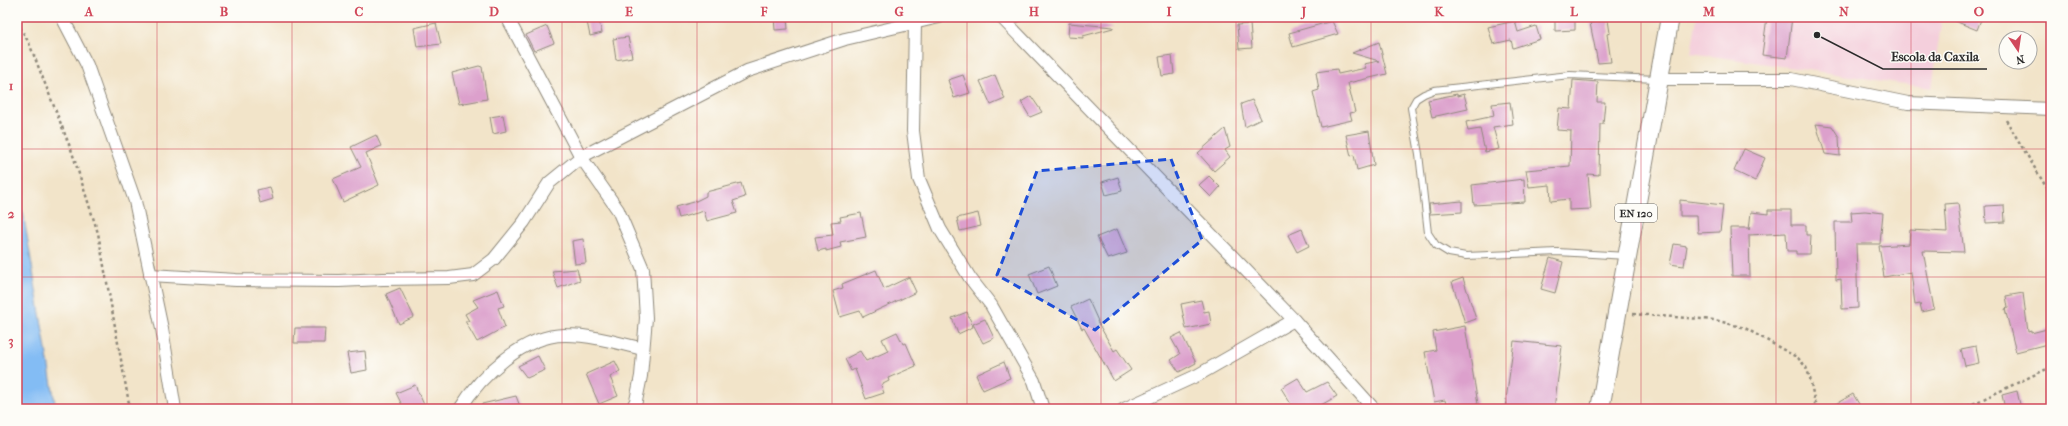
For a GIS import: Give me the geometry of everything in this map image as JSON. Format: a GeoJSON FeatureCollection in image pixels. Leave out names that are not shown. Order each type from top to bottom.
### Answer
{"type":"FeatureCollection","features":[{"type":"Feature","properties":{"kind":"main road","name":"EN 120"},"geometry":{"type":"LineString","coordinates":[[1600,409],[1670,17]]}},
{"type":"Feature","properties":{"kind":"street"},"geometry":{"type":"LineString","coordinates":[[62,17],[87,65],[135,201],[175,409]]}},
{"type":"Feature","properties":{"kind":"street"},"geometry":{"type":"LineString","coordinates":[[507,17],[581,157],[618,210],[643,269],[646,318],[641,376],[636,401],[632,409]]}},
{"type":"Feature","properties":{"kind":"street"},"geometry":{"type":"LineString","coordinates":[[150,275],[236,280],[340,282],[383,279],[449,278],[472,274],[494,259],[524,222],[549,183],[581,157],[747,71],[845,39],[939,17]]}},
{"type":"Feature","properties":{"kind":"street"},"geometry":{"type":"LineString","coordinates":[[1004,20],[1294,320],[1374,409]]}},
{"type":"Feature","properties":{"kind":"street"},"geometry":{"type":"LineString","coordinates":[[915,22],[913,131],[919,179],[940,229],[970,278],[991,305],[1034,381],[1043,409]]}},
{"type":"Feature","properties":{"kind":"street"},"geometry":{"type":"LineString","coordinates":[[1659,79],[1791,79],[1908,103],[2051,109]]}},
{"type":"Feature","properties":{"kind":"street"},"geometry":{"type":"LineString","coordinates":[[1124,409],[1198,375],[1294,320]]}},
{"type":"Feature","properties":{"kind":"street"},"geometry":{"type":"LineString","coordinates":[[460,409],[485,376],[519,350],[535,341],[564,335],[595,338],[643,349]]}},
{"type":"Feature","properties":{"kind":"lane"},"geometry":{"type":"LineString","coordinates":[[1004,20],[1021,17]]}},
{"type":"Feature","properties":{"kind":"lane"},"geometry":{"type":"LineString","coordinates":[[1628,256],[1557,252],[1466,256],[1449,253],[1436,245],[1428,233],[1419,154],[1411,108],[1416,99],[1424,94],[1442,90],[1570,75],[1659,79]]}},
{"type":"Feature","properties":{"kind":"path"},"geometry":{"type":"LineString","coordinates":[[17,22],[29,43],[72,152],[98,233],[130,409]]}},
{"type":"Feature","properties":{"kind":"path"},"geometry":{"type":"LineString","coordinates":[[1999,108],[2051,195]]}},
{"type":"Feature","properties":{"kind":"path"},"geometry":{"type":"LineString","coordinates":[[1618,313],[1715,320],[1745,328],[1798,358],[1806,367],[1810,378],[1816,409]]}},
{"type":"Feature","properties":{"kind":"path"},"geometry":{"type":"LineString","coordinates":[[1962,409],[2051,367]]}},
{"type":"Feature","properties":{"kind":"highlighted area"},"geometry":{"type":"Polygon","coordinates":[[[1171,159],[1202,240],[1095,330],[997,275],[1037,171],[1171,159]]]}},
{"type":"Feature","properties":{"kind":"shaded area"},"geometry":{"type":"Polygon","coordinates":[[[1697,17],[1942,17],[1932,88],[1691,53],[1697,17]]]}},
{"type":"Feature","properties":{"kind":"water"},"geometry":{"type":"Polygon","coordinates":[[[17,203],[23,212],[56,409],[17,409],[17,203]]]}},
{"type":"Feature","properties":{"kind":"building"},"geometry":{"type":"Polygon","coordinates":[[[586,17],[598,17],[602,33],[590,36],[586,17]]]}},
{"type":"Feature","properties":{"kind":"building"},"geometry":{"type":"Polygon","coordinates":[[[774,17],[787,17],[788,29],[775,30],[774,17]]]}},
{"type":"Feature","properties":{"kind":"building"},"geometry":{"type":"Polygon","coordinates":[[[1555,17],[1575,17],[1575,30],[1555,31],[1555,17]]]}},
{"type":"Feature","properties":{"kind":"building"},"geometry":{"type":"Polygon","coordinates":[[[1767,17],[1792,17],[1787,58],[1762,55],[1767,17]]]}},
{"type":"Feature","properties":{"kind":"building"},"geometry":{"type":"Polygon","coordinates":[[[1945,17],[1982,17],[1977,30],[1945,17]]]}},
{"type":"Feature","properties":{"kind":"building"},"geometry":{"type":"Polygon","coordinates":[[[1608,20],[1610,33],[1607,34],[1611,62],[1598,63],[1590,23],[1608,20]]]}},
{"type":"Feature","properties":{"kind":"building"},"geometry":{"type":"Polygon","coordinates":[[[1332,21],[1338,34],[1293,47],[1289,33],[1332,21]]]}},
{"type":"Feature","properties":{"kind":"building"},"geometry":{"type":"Polygon","coordinates":[[[1515,21],[1518,32],[1536,26],[1540,39],[1513,48],[1511,40],[1493,44],[1488,27],[1515,21]]]}},
{"type":"Feature","properties":{"kind":"building"},"geometry":{"type":"Polygon","coordinates":[[[436,23],[441,44],[417,47],[414,28],[436,23]]]}},
{"type":"Feature","properties":{"kind":"building"},"geometry":{"type":"Polygon","coordinates":[[[1069,23],[1113,28],[1083,36],[1083,38],[1068,37],[1069,23]]]}},
{"type":"Feature","properties":{"kind":"building"},"geometry":{"type":"Polygon","coordinates":[[[1250,24],[1252,48],[1239,49],[1237,25],[1250,24]]]}},
{"type":"Feature","properties":{"kind":"building"},"geometry":{"type":"Polygon","coordinates":[[[547,26],[554,43],[534,51],[526,35],[547,26]]]}},
{"type":"Feature","properties":{"kind":"building"},"geometry":{"type":"Polygon","coordinates":[[[628,37],[632,57],[616,60],[613,39],[628,37]]]}},
{"type":"Feature","properties":{"kind":"building"},"geometry":{"type":"Polygon","coordinates":[[[1379,42],[1387,74],[1348,83],[1355,112],[1350,113],[1352,120],[1321,127],[1313,92],[1319,90],[1316,72],[1337,69],[1338,74],[1366,68],[1364,64],[1379,61],[1352,53],[1379,42]]]}},
{"type":"Feature","properties":{"kind":"building"},"geometry":{"type":"Polygon","coordinates":[[[1172,55],[1174,74],[1162,76],[1159,57],[1172,55]]]}},
{"type":"Feature","properties":{"kind":"building"},"geometry":{"type":"Polygon","coordinates":[[[479,66],[482,67],[487,99],[459,104],[452,73],[479,66]]]}},
{"type":"Feature","properties":{"kind":"building"},"geometry":{"type":"Polygon","coordinates":[[[963,75],[970,93],[954,98],[948,80],[963,75]]]}},
{"type":"Feature","properties":{"kind":"building"},"geometry":{"type":"Polygon","coordinates":[[[995,75],[1005,99],[991,105],[980,81],[995,75]]]}},
{"type":"Feature","properties":{"kind":"building"},"geometry":{"type":"Polygon","coordinates":[[[1573,80],[1598,82],[1597,102],[1605,102],[1603,124],[1600,124],[1599,175],[1588,174],[1591,209],[1569,210],[1569,199],[1551,201],[1550,185],[1529,187],[1526,170],[1570,166],[1571,131],[1557,130],[1559,108],[1571,109],[1573,80]]]}},
{"type":"Feature","properties":{"kind":"building"},"geometry":{"type":"Polygon","coordinates":[[[1457,94],[1457,96],[1464,94],[1468,109],[1432,117],[1428,100],[1457,94]]]}},
{"type":"Feature","properties":{"kind":"building"},"geometry":{"type":"Polygon","coordinates":[[[1031,96],[1042,112],[1030,117],[1021,102],[1031,96]]]}},
{"type":"Feature","properties":{"kind":"building"},"geometry":{"type":"Polygon","coordinates":[[[1252,100],[1261,119],[1245,127],[1241,104],[1252,100]]]}},
{"type":"Feature","properties":{"kind":"building"},"geometry":{"type":"Polygon","coordinates":[[[1510,102],[1513,124],[1493,127],[1499,149],[1485,152],[1480,129],[1468,131],[1466,122],[1494,116],[1492,104],[1510,102]]]}},
{"type":"Feature","properties":{"kind":"building"},"geometry":{"type":"Polygon","coordinates":[[[503,115],[506,131],[493,134],[490,117],[503,115]]]}},
{"type":"Feature","properties":{"kind":"building"},"geometry":{"type":"Polygon","coordinates":[[[1816,124],[1832,126],[1839,137],[1840,156],[1825,154],[1816,124]]]}},
{"type":"Feature","properties":{"kind":"building"},"geometry":{"type":"Polygon","coordinates":[[[1225,129],[1230,147],[1225,150],[1230,157],[1214,171],[1198,153],[1225,129]]]}},
{"type":"Feature","properties":{"kind":"building"},"geometry":{"type":"Polygon","coordinates":[[[1369,131],[1374,165],[1357,170],[1354,155],[1351,156],[1346,135],[1369,131]]]}},
{"type":"Feature","properties":{"kind":"building"},"geometry":{"type":"Polygon","coordinates":[[[376,135],[381,146],[366,153],[379,185],[343,202],[333,179],[361,167],[351,147],[376,135]]]}},
{"type":"Feature","properties":{"kind":"building"},"geometry":{"type":"Polygon","coordinates":[[[1744,149],[1765,158],[1755,181],[1734,171],[1744,149]]]}},
{"type":"Feature","properties":{"kind":"building"},"geometry":{"type":"Polygon","coordinates":[[[1209,176],[1220,187],[1211,197],[1199,185],[1209,176]]]}},
{"type":"Feature","properties":{"kind":"building"},"geometry":{"type":"Polygon","coordinates":[[[1118,177],[1122,191],[1106,195],[1102,182],[1118,177]]]}},
{"type":"Feature","properties":{"kind":"building"},"geometry":{"type":"Polygon","coordinates":[[[1524,179],[1525,202],[1474,205],[1472,185],[1524,179]]]}},
{"type":"Feature","properties":{"kind":"building"},"geometry":{"type":"Polygon","coordinates":[[[741,183],[745,197],[733,201],[737,213],[707,221],[704,211],[679,218],[676,207],[694,202],[706,196],[706,192],[741,183]]]}},
{"type":"Feature","properties":{"kind":"building"},"geometry":{"type":"Polygon","coordinates":[[[270,187],[273,199],[260,203],[257,190],[270,187]]]}},
{"type":"Feature","properties":{"kind":"building"},"geometry":{"type":"Polygon","coordinates":[[[1680,200],[1723,205],[1720,232],[1698,233],[1697,216],[1680,216],[1680,200]]]}},
{"type":"Feature","properties":{"kind":"building"},"geometry":{"type":"Polygon","coordinates":[[[1462,201],[1462,212],[1430,214],[1429,204],[1462,201]]]}},
{"type":"Feature","properties":{"kind":"building"},"geometry":{"type":"Polygon","coordinates":[[[1958,203],[1964,252],[1923,251],[1934,309],[1922,312],[1920,304],[1915,305],[1911,272],[1884,277],[1879,246],[1909,244],[1910,230],[1947,232],[1945,204],[1958,203]]]}},
{"type":"Feature","properties":{"kind":"building"},"geometry":{"type":"Polygon","coordinates":[[[2004,205],[2005,222],[1986,223],[1985,206],[2004,205]]]}},
{"type":"Feature","properties":{"kind":"building"},"geometry":{"type":"Polygon","coordinates":[[[1768,210],[1791,210],[1791,225],[1806,225],[1806,235],[1811,235],[1810,254],[1796,254],[1796,251],[1787,251],[1786,233],[1749,235],[1750,276],[1732,276],[1730,228],[1749,228],[1749,230],[1751,212],[1768,214],[1768,210]]]}},
{"type":"Feature","properties":{"kind":"building"},"geometry":{"type":"Polygon","coordinates":[[[1865,211],[1883,213],[1880,244],[1856,244],[1858,308],[1842,309],[1841,279],[1836,280],[1835,222],[1852,222],[1851,212],[1865,211]]]}},
{"type":"Feature","properties":{"kind":"building"},"geometry":{"type":"Polygon","coordinates":[[[861,213],[866,237],[840,242],[841,247],[826,251],[826,249],[818,251],[815,237],[833,235],[831,222],[841,221],[840,217],[861,213]]]}},
{"type":"Feature","properties":{"kind":"building"},"geometry":{"type":"Polygon","coordinates":[[[978,213],[981,226],[960,231],[957,218],[978,213]]]}},
{"type":"Feature","properties":{"kind":"building"},"geometry":{"type":"Polygon","coordinates":[[[1117,229],[1127,253],[1108,259],[1097,237],[1117,229]]]}},
{"type":"Feature","properties":{"kind":"building"},"geometry":{"type":"Polygon","coordinates":[[[1302,229],[1309,246],[1297,252],[1288,235],[1302,229]]]}},
{"type":"Feature","properties":{"kind":"building"},"geometry":{"type":"Polygon","coordinates":[[[583,239],[586,263],[575,264],[572,241],[583,239]]]}},
{"type":"Feature","properties":{"kind":"building"},"geometry":{"type":"Polygon","coordinates":[[[1674,244],[1687,246],[1684,266],[1670,264],[1674,244]]]}},
{"type":"Feature","properties":{"kind":"building"},"geometry":{"type":"Polygon","coordinates":[[[1550,258],[1563,262],[1555,293],[1541,289],[1550,258]]]}},
{"type":"Feature","properties":{"kind":"building"},"geometry":{"type":"Polygon","coordinates":[[[1049,266],[1057,286],[1037,294],[1029,274],[1049,266]]]}},
{"type":"Feature","properties":{"kind":"building"},"geometry":{"type":"Polygon","coordinates":[[[577,269],[580,280],[558,288],[552,271],[577,269]]]}},
{"type":"Feature","properties":{"kind":"building"},"geometry":{"type":"Polygon","coordinates":[[[876,270],[884,289],[909,277],[916,292],[863,317],[860,311],[840,317],[833,291],[843,288],[842,284],[876,270]]]}},
{"type":"Feature","properties":{"kind":"building"},"geometry":{"type":"Polygon","coordinates":[[[1463,278],[1476,319],[1465,323],[1452,282],[1463,278]]]}},
{"type":"Feature","properties":{"kind":"building"},"geometry":{"type":"Polygon","coordinates":[[[400,288],[414,317],[399,324],[386,294],[400,288]]]}},
{"type":"Feature","properties":{"kind":"building"},"geometry":{"type":"Polygon","coordinates":[[[498,290],[504,306],[498,308],[505,327],[477,342],[465,321],[469,321],[465,314],[478,307],[473,300],[498,290]]]}},
{"type":"Feature","properties":{"kind":"building"},"geometry":{"type":"Polygon","coordinates":[[[2023,293],[2028,332],[2031,331],[2031,333],[2051,328],[2051,343],[2016,352],[2005,309],[2008,308],[2006,296],[2023,293]]]}},
{"type":"Feature","properties":{"kind":"building"},"geometry":{"type":"Polygon","coordinates":[[[1088,299],[1097,321],[1114,351],[1117,349],[1131,370],[1114,381],[1084,328],[1082,329],[1071,307],[1088,299]]]}},
{"type":"Feature","properties":{"kind":"building"},"geometry":{"type":"Polygon","coordinates":[[[1201,300],[1204,312],[1209,311],[1211,324],[1186,329],[1181,304],[1201,300]]]}},
{"type":"Feature","properties":{"kind":"building"},"geometry":{"type":"Polygon","coordinates":[[[967,312],[973,327],[958,334],[952,318],[967,312]]]}},
{"type":"Feature","properties":{"kind":"building"},"geometry":{"type":"Polygon","coordinates":[[[985,319],[994,338],[983,343],[973,324],[985,319]]]}},
{"type":"Feature","properties":{"kind":"building"},"geometry":{"type":"Polygon","coordinates":[[[1465,326],[1478,404],[1447,409],[1445,400],[1434,402],[1425,352],[1436,350],[1433,332],[1465,326]]]}},
{"type":"Feature","properties":{"kind":"building"},"geometry":{"type":"Polygon","coordinates":[[[295,328],[325,328],[324,343],[294,343],[295,328]]]}},
{"type":"Feature","properties":{"kind":"building"},"geometry":{"type":"Polygon","coordinates":[[[897,332],[903,344],[906,343],[916,366],[888,378],[889,381],[881,385],[884,393],[866,399],[855,369],[851,371],[845,359],[860,351],[866,361],[888,351],[882,339],[897,332]]]}},
{"type":"Feature","properties":{"kind":"building"},"geometry":{"type":"Polygon","coordinates":[[[1181,333],[1196,363],[1179,372],[1171,360],[1180,354],[1171,338],[1181,333]]]}},
{"type":"Feature","properties":{"kind":"building"},"geometry":{"type":"Polygon","coordinates":[[[1514,341],[1562,346],[1554,409],[1505,408],[1514,341]]]}},
{"type":"Feature","properties":{"kind":"building"},"geometry":{"type":"Polygon","coordinates":[[[1976,346],[1979,363],[1965,366],[1961,349],[1976,346]]]}},
{"type":"Feature","properties":{"kind":"building"},"geometry":{"type":"Polygon","coordinates":[[[365,351],[367,370],[351,373],[347,353],[365,351]]]}},
{"type":"Feature","properties":{"kind":"building"},"geometry":{"type":"Polygon","coordinates":[[[538,356],[545,370],[527,378],[518,366],[538,356]]]}},
{"type":"Feature","properties":{"kind":"building"},"geometry":{"type":"Polygon","coordinates":[[[615,361],[620,371],[610,377],[618,396],[599,404],[586,374],[615,361]]]}},
{"type":"Feature","properties":{"kind":"building"},"geometry":{"type":"Polygon","coordinates":[[[1004,362],[1010,378],[983,390],[976,375],[1004,362]]]}},
{"type":"Feature","properties":{"kind":"building"},"geometry":{"type":"Polygon","coordinates":[[[1298,378],[1307,392],[1327,382],[1337,396],[1314,409],[1294,409],[1281,388],[1298,378]]]}},
{"type":"Feature","properties":{"kind":"building"},"geometry":{"type":"Polygon","coordinates":[[[415,385],[426,409],[404,409],[396,393],[415,385]]]}},
{"type":"Feature","properties":{"kind":"building"},"geometry":{"type":"Polygon","coordinates":[[[2017,391],[2021,409],[2005,409],[2002,395],[2017,391]]]}},
{"type":"Feature","properties":{"kind":"building"},"geometry":{"type":"Polygon","coordinates":[[[1853,394],[1862,409],[1827,409],[1853,394]]]}},
{"type":"Feature","properties":{"kind":"building"},"geometry":{"type":"Polygon","coordinates":[[[516,396],[521,409],[482,409],[482,404],[516,396]]]}},
{"type":"Feature","properties":{"kind":"place","name":"Escola da Caxila"},"geometry":{"type":"Point","coordinates":[1817,35]}}]}
